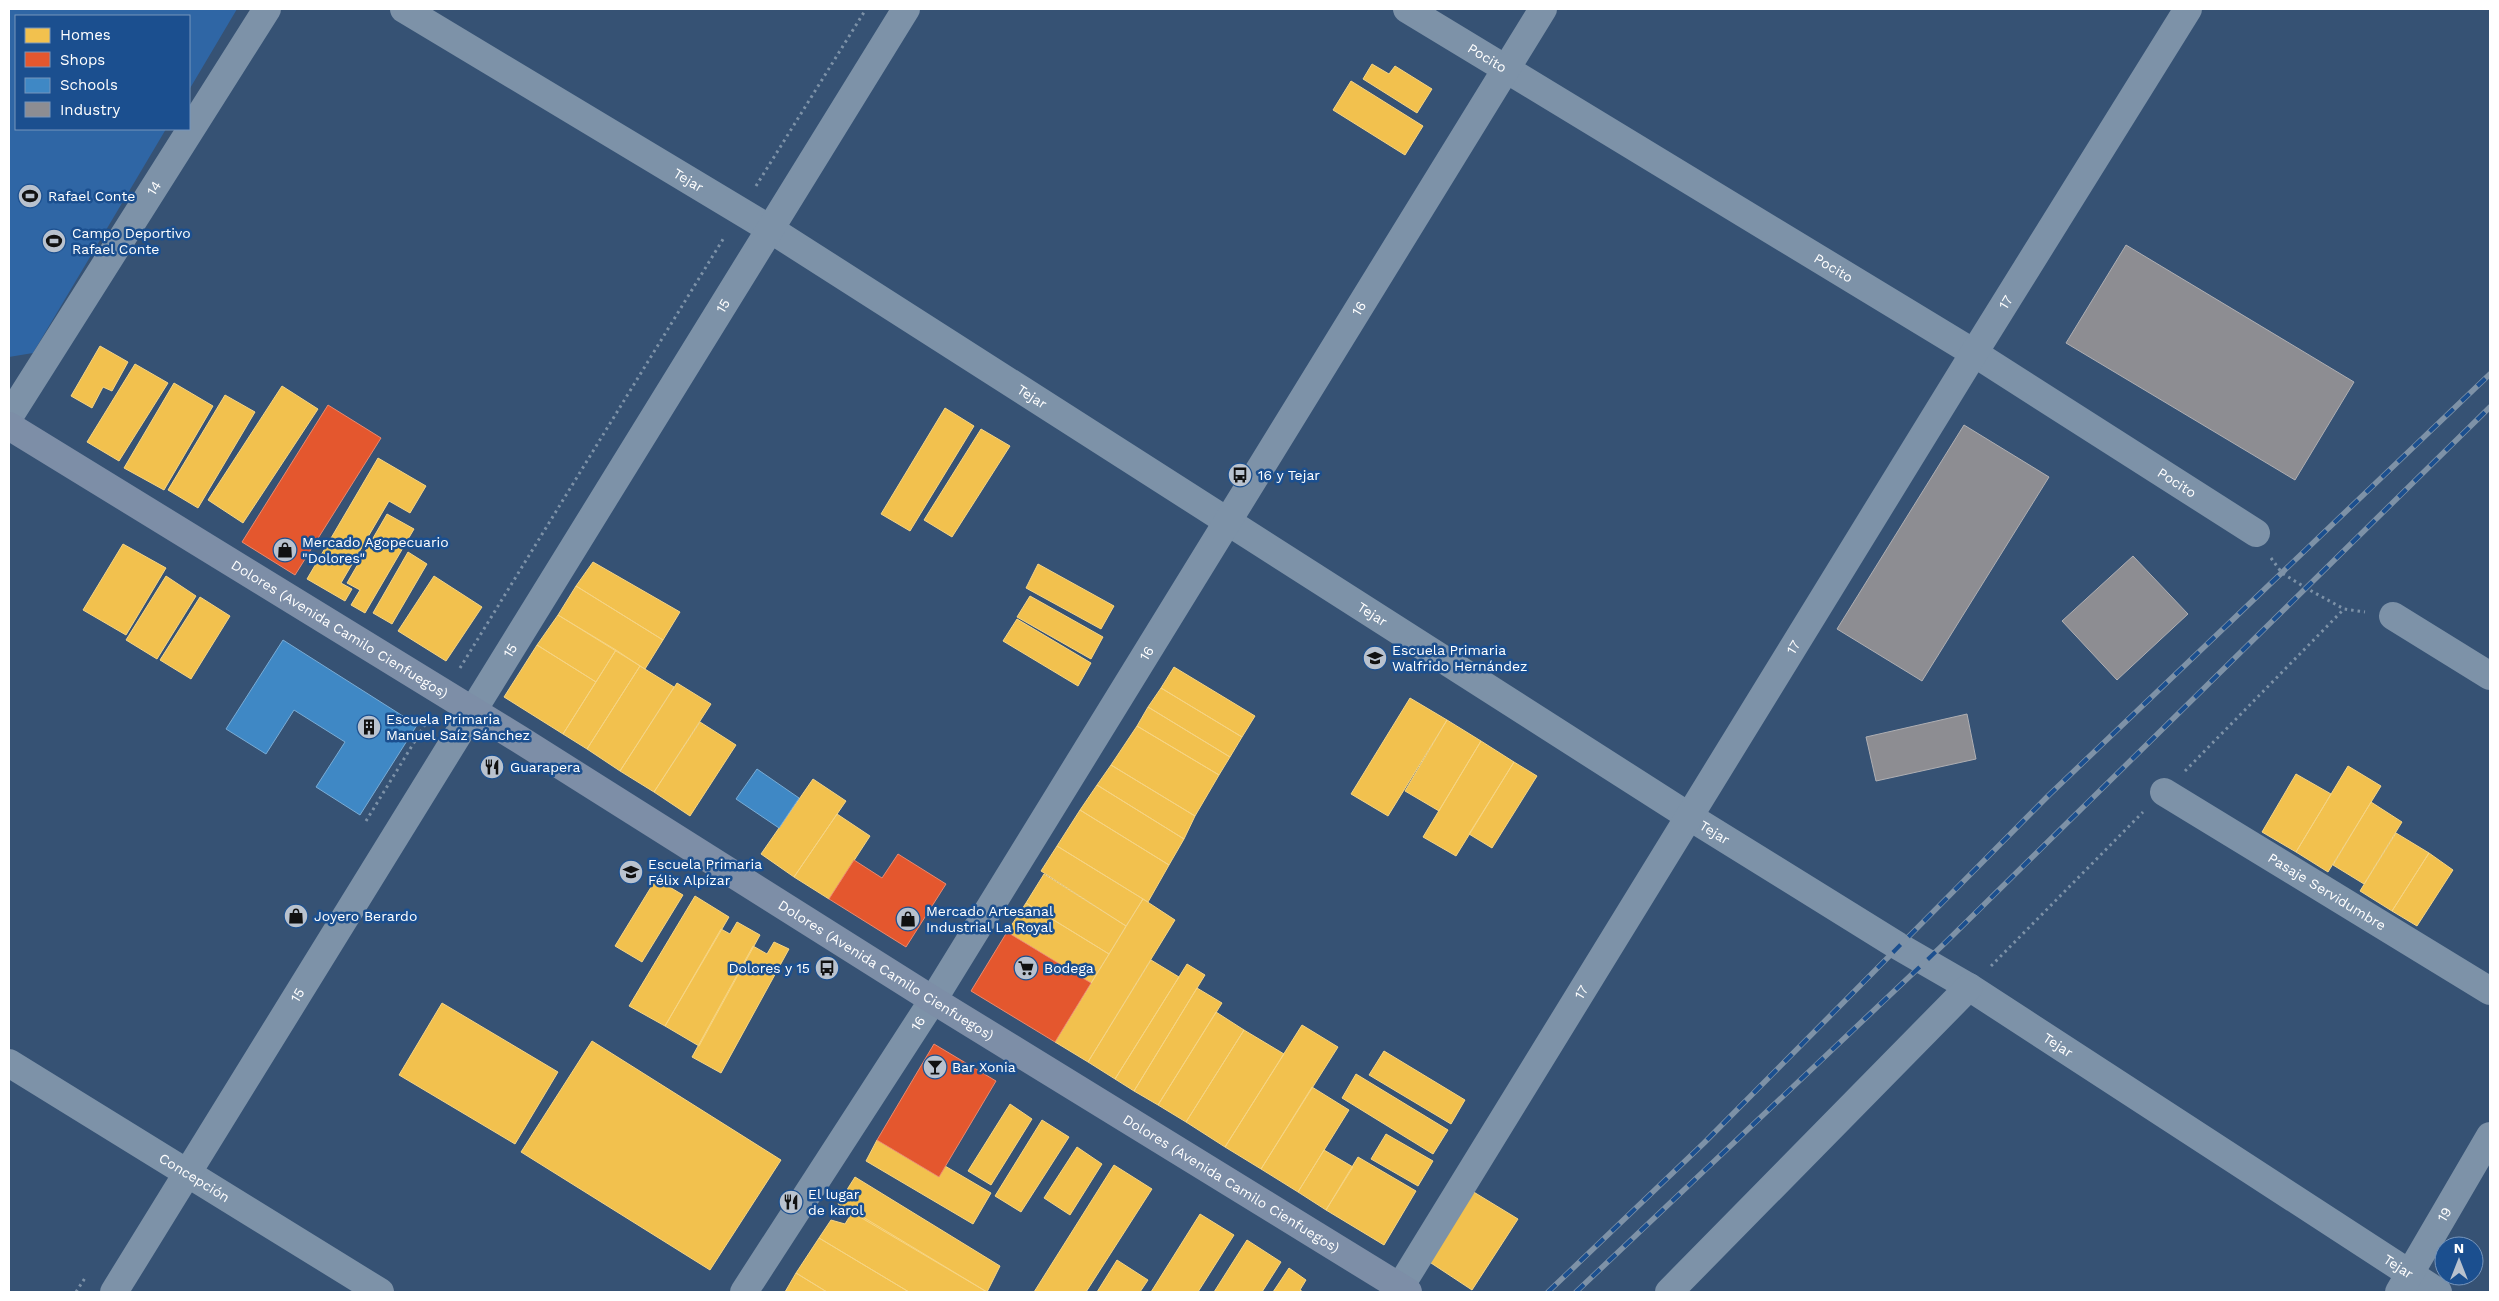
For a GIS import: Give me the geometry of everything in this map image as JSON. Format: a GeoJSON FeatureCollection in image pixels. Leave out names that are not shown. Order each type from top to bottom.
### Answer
{"type":"FeatureCollection","features":[{"type":"Feature","properties":{"kind":"main road","name":"Dolores (Avenida Camilo Cienfuegos)"},"geometry":{"type":"LineString","coordinates":[[9,426],[444,693],[933,1000],[1404,1290]]}},
{"type":"Feature","properties":{"kind":"street","name":"14"},"geometry":{"type":"LineString","coordinates":[[190,130],[266,9]]}},
{"type":"Feature","properties":{"kind":"street","name":"Tejar"},"geometry":{"type":"LineString","coordinates":[[404,9],[770,229],[1690,817],[1898,946],[1969,987],[2405,1284],[2438,1292]]}},
{"type":"Feature","properties":{"kind":"street","name":"15"},"geometry":{"type":"LineString","coordinates":[[114,1292],[906,9]]}},
{"type":"Feature","properties":{"kind":"street","name":"Pocito"},"geometry":{"type":"LineString","coordinates":[[1407,9],[1974,352],[2256,533]]}},
{"type":"Feature","properties":{"kind":"street","name":"16"},"geometry":{"type":"LineString","coordinates":[[744,1292],[933,1000],[1228,523],[1542,9]]}},
{"type":"Feature","properties":{"kind":"street","name":"17"},"geometry":{"type":"LineString","coordinates":[[1404,1290],[1974,352],[2188,9]]}},
{"type":"Feature","properties":{"kind":"street","name":"14"},"geometry":{"type":"LineString","coordinates":[[9,417],[190,130]]}},
{"type":"Feature","properties":{"kind":"street"},"geometry":{"type":"LineString","coordinates":[[2393,616],[2490,676]]}},
{"type":"Feature","properties":{"kind":"street","name":"Pasaje Servidumbre"},"geometry":{"type":"LineString","coordinates":[[2164,792],[2490,991]]}},
{"type":"Feature","properties":{"kind":"street"},"geometry":{"type":"LineString","coordinates":[[1670,1292],[1969,987]]}},
{"type":"Feature","properties":{"kind":"street","name":"Concepción"},"geometry":{"type":"LineString","coordinates":[[9,1063],[380,1292]]}},
{"type":"Feature","properties":{"kind":"street","name":"19"},"geometry":{"type":"LineString","coordinates":[[2405,1284],[2490,1136]]}},
{"type":"Feature","properties":{"kind":"path"},"geometry":{"type":"LineString","coordinates":[[362,828],[866,9]]}},
{"type":"Feature","properties":{"kind":"path"},"geometry":{"type":"LineString","coordinates":[[2256,533],[2282,573],[2344,609],[2393,616]]}},
{"type":"Feature","properties":{"kind":"path"},"geometry":{"type":"LineString","coordinates":[[76,1292],[87,1275]]}},
{"type":"Feature","properties":{"kind":"shaded area","name":"Campo Deportivo Rafael Conte"},"geometry":{"type":"Polygon","coordinates":[[[9,9],[237,9],[190,88],[190,15],[15,15],[15,130],[165,130],[33,353],[9,357],[9,9]]]}},
{"type":"Feature","properties":{"kind":"building: Homes"},"geometry":{"type":"Polygon","coordinates":[[[1372,64],[1389,74],[1395,66],[1432,89],[1417,113],[1363,79],[1372,64]]]}},
{"type":"Feature","properties":{"kind":"building: Homes"},"geometry":{"type":"Polygon","coordinates":[[[1351,81],[1423,126],[1405,155],[1333,110],[1351,81]]]}},
{"type":"Feature","properties":{"kind":"building: Homes"},"geometry":{"type":"Polygon","coordinates":[[[100,346],[128,362],[112,391],[103,387],[92,408],[71,396],[100,346]]]}},
{"type":"Feature","properties":{"kind":"building: Homes"},"geometry":{"type":"Polygon","coordinates":[[[135,364],[168,383],[119,461],[87,442],[135,364]]]}},
{"type":"Feature","properties":{"kind":"building: Homes"},"geometry":{"type":"Polygon","coordinates":[[[174,383],[213,406],[164,490],[124,468],[174,383]]]}},
{"type":"Feature","properties":{"kind":"building: Homes"},"geometry":{"type":"Polygon","coordinates":[[[282,386],[318,409],[243,523],[208,500],[282,386]]]}},
{"type":"Feature","properties":{"kind":"building: Homes"},"geometry":{"type":"Polygon","coordinates":[[[225,395],[255,412],[198,508],[168,490],[225,395]]]}},
{"type":"Feature","properties":{"kind":"building: Homes"},"geometry":{"type":"Polygon","coordinates":[[[945,408],[974,426],[910,531],[881,514],[945,408]]]}},
{"type":"Feature","properties":{"kind":"building: Homes"},"geometry":{"type":"Polygon","coordinates":[[[981,429],[1010,446],[952,537],[924,520],[981,429]]]}},
{"type":"Feature","properties":{"kind":"building: Homes"},"geometry":{"type":"Polygon","coordinates":[[[378,458],[426,486],[410,513],[389,501],[341,583],[352,589],[345,601],[307,579],[378,458]]]}},
{"type":"Feature","properties":{"kind":"building: Homes"},"geometry":{"type":"Polygon","coordinates":[[[387,514],[414,529],[365,613],[351,605],[360,590],[347,583],[387,514]]]}},
{"type":"Feature","properties":{"kind":"building: Homes"},"geometry":{"type":"Polygon","coordinates":[[[123,544],[166,568],[126,635],[83,610],[123,544]]]}},
{"type":"Feature","properties":{"kind":"building: Homes"},"geometry":{"type":"Polygon","coordinates":[[[408,552],[427,564],[392,624],[373,613],[408,552]]]}},
{"type":"Feature","properties":{"kind":"building: Homes"},"geometry":{"type":"Polygon","coordinates":[[[593,562],[680,612],[663,640],[576,586],[593,562]]]}},
{"type":"Feature","properties":{"kind":"building: Homes"},"geometry":{"type":"Polygon","coordinates":[[[1038,564],[1114,606],[1101,629],[1026,588],[1038,564]]]}},
{"type":"Feature","properties":{"kind":"building: Homes"},"geometry":{"type":"Polygon","coordinates":[[[166,576],[196,596],[157,659],[126,640],[166,576]]]}},
{"type":"Feature","properties":{"kind":"building: Homes"},"geometry":{"type":"Polygon","coordinates":[[[434,576],[482,607],[446,661],[398,631],[434,576]]]}},
{"type":"Feature","properties":{"kind":"building: Homes"},"geometry":{"type":"Polygon","coordinates":[[[576,586],[663,640],[645,669],[558,615],[576,586]]]}},
{"type":"Feature","properties":{"kind":"building: Homes"},"geometry":{"type":"Polygon","coordinates":[[[1030,596],[1103,637],[1091,659],[1017,617],[1030,596]]]}},
{"type":"Feature","properties":{"kind":"building: Homes"},"geometry":{"type":"Polygon","coordinates":[[[200,597],[230,616],[191,679],[160,660],[200,597]]]}},
{"type":"Feature","properties":{"kind":"building: Homes"},"geometry":{"type":"Polygon","coordinates":[[[558,615],[616,650],[596,682],[537,645],[558,615]]]}},
{"type":"Feature","properties":{"kind":"building: Homes"},"geometry":{"type":"Polygon","coordinates":[[[1017,619],[1091,663],[1078,686],[1003,641],[1017,619]]]}},
{"type":"Feature","properties":{"kind":"building: Homes"},"geometry":{"type":"Polygon","coordinates":[[[537,645],[596,682],[563,734],[504,697],[537,645]]]}},
{"type":"Feature","properties":{"kind":"building: Homes"},"geometry":{"type":"Polygon","coordinates":[[[616,650],[640,666],[587,749],[563,734],[616,650]]]}},
{"type":"Feature","properties":{"kind":"building: Homes"},"geometry":{"type":"Polygon","coordinates":[[[640,666],[674,687],[620,771],[587,749],[640,666]]]}},
{"type":"Feature","properties":{"kind":"building: Homes"},"geometry":{"type":"Polygon","coordinates":[[[1174,667],[1255,716],[1242,737],[1161,688],[1174,667]]]}},
{"type":"Feature","properties":{"kind":"building: Homes"},"geometry":{"type":"Polygon","coordinates":[[[677,683],[711,704],[654,792],[620,771],[677,683]]]}},
{"type":"Feature","properties":{"kind":"building: Homes"},"geometry":{"type":"Polygon","coordinates":[[[1161,688],[1242,737],[1230,757],[1148,707],[1161,688]]]}},
{"type":"Feature","properties":{"kind":"building: Homes"},"geometry":{"type":"Polygon","coordinates":[[[1410,698],[1447,720],[1388,816],[1351,794],[1410,698]]]}},
{"type":"Feature","properties":{"kind":"building: Homes"},"geometry":{"type":"Polygon","coordinates":[[[1148,707],[1230,757],[1219,775],[1137,726],[1148,707]]]}},
{"type":"Feature","properties":{"kind":"building: Homes"},"geometry":{"type":"Polygon","coordinates":[[[1447,720],[1481,741],[1439,811],[1405,791],[1447,720]]]}},
{"type":"Feature","properties":{"kind":"building: Homes"},"geometry":{"type":"Polygon","coordinates":[[[700,722],[736,745],[690,816],[654,792],[700,722]]]}},
{"type":"Feature","properties":{"kind":"building: Homes"},"geometry":{"type":"Polygon","coordinates":[[[1137,726],[1219,775],[1195,816],[1111,765],[1137,726]]]}},
{"type":"Feature","properties":{"kind":"building: Homes"},"geometry":{"type":"Polygon","coordinates":[[[1481,741],[1514,762],[1456,856],[1423,837],[1481,741]]]}},
{"type":"Feature","properties":{"kind":"building: Homes"},"geometry":{"type":"Polygon","coordinates":[[[1514,762],[1537,776],[1492,848],[1469,834],[1514,762]]]}},
{"type":"Feature","properties":{"kind":"building: Homes"},"geometry":{"type":"Polygon","coordinates":[[[1111,765],[1195,816],[1184,839],[1097,785],[1111,765]]]}},
{"type":"Feature","properties":{"kind":"building: Homes"},"geometry":{"type":"Polygon","coordinates":[[[2348,766],[2381,786],[2328,872],[2296,852],[2348,766]]]}},
{"type":"Feature","properties":{"kind":"building: Homes"},"geometry":{"type":"Polygon","coordinates":[[[2296,774],[2331,794],[2296,852],[2262,832],[2296,774]]]}},
{"type":"Feature","properties":{"kind":"building: Homes"},"geometry":{"type":"Polygon","coordinates":[[[813,779],[846,801],[794,877],[761,854],[813,779]]]}},
{"type":"Feature","properties":{"kind":"building: Homes"},"geometry":{"type":"Polygon","coordinates":[[[1097,785],[1184,839],[1169,865],[1080,810],[1097,785]]]}},
{"type":"Feature","properties":{"kind":"building: Homes"},"geometry":{"type":"Polygon","coordinates":[[[2371,802],[2402,822],[2364,884],[2333,865],[2371,802]]]}},
{"type":"Feature","properties":{"kind":"building: Homes"},"geometry":{"type":"Polygon","coordinates":[[[1080,810],[1169,865],[1148,902],[1057,846],[1080,810]]]}},
{"type":"Feature","properties":{"kind":"building: Homes"},"geometry":{"type":"Polygon","coordinates":[[[837,814],[870,836],[829,899],[794,877],[837,814]]]}},
{"type":"Feature","properties":{"kind":"building: Homes"},"geometry":{"type":"Polygon","coordinates":[[[2396,833],[2429,853],[2392,911],[2360,891],[2396,833]]]}},
{"type":"Feature","properties":{"kind":"building: Homes"},"geometry":{"type":"Polygon","coordinates":[[[1057,846],[1143,899],[1126,926],[1041,871],[1057,846]]]}},
{"type":"Feature","properties":{"kind":"building: Homes"},"geometry":{"type":"Polygon","coordinates":[[[2429,853],[2453,870],[2417,926],[2392,911],[2429,853]]]}},
{"type":"Feature","properties":{"kind":"building: Homes"},"geometry":{"type":"Polygon","coordinates":[[[1044,874],[1126,926],[1109,954],[1026,903],[1044,874]]]}},
{"type":"Feature","properties":{"kind":"building: Homes"},"geometry":{"type":"Polygon","coordinates":[[[656,879],[683,895],[642,962],[615,946],[656,879]]]}},
{"type":"Feature","properties":{"kind":"building: Homes"},"geometry":{"type":"Polygon","coordinates":[[[695,896],[729,917],[665,1026],[629,1006],[695,896]]]}},
{"type":"Feature","properties":{"kind":"building: Homes"},"geometry":{"type":"Polygon","coordinates":[[[1143,899],[1175,920],[1088,1062],[1055,1042],[1143,899]]]}},
{"type":"Feature","properties":{"kind":"building: Homes"},"geometry":{"type":"Polygon","coordinates":[[[1026,903],[1109,954],[1091,983],[1007,932],[1026,903]]]}},
{"type":"Feature","properties":{"kind":"building: Homes"},"geometry":{"type":"Polygon","coordinates":[[[737,922],[760,935],[699,1046],[665,1026],[721,929],[730,934],[737,922]]]}},
{"type":"Feature","properties":{"kind":"building: Homes"},"geometry":{"type":"Polygon","coordinates":[[[774,942],[789,949],[721,1073],[692,1057],[753,946],[767,954],[774,942]]]}},
{"type":"Feature","properties":{"kind":"building: Homes"},"geometry":{"type":"Polygon","coordinates":[[[1151,960],[1179,977],[1115,1079],[1088,1062],[1151,960]]]}},
{"type":"Feature","properties":{"kind":"building: Homes"},"geometry":{"type":"Polygon","coordinates":[[[1187,964],[1205,975],[1134,1091],[1115,1079],[1187,964]]]}},
{"type":"Feature","properties":{"kind":"building: Homes"},"geometry":{"type":"Polygon","coordinates":[[[1197,988],[1222,1003],[1158,1105],[1134,1091],[1197,988]]]}},
{"type":"Feature","properties":{"kind":"building: Homes"},"geometry":{"type":"Polygon","coordinates":[[[442,1003],[558,1072],[515,1144],[399,1075],[442,1003]]]}},
{"type":"Feature","properties":{"kind":"building: Homes"},"geometry":{"type":"Polygon","coordinates":[[[1216,1012],[1244,1030],[1186,1122],[1158,1105],[1216,1012]]]}},
{"type":"Feature","properties":{"kind":"building: Homes"},"geometry":{"type":"Polygon","coordinates":[[[1302,1025],[1338,1047],[1261,1169],[1225,1147],[1302,1025]]]}},
{"type":"Feature","properties":{"kind":"building: Homes"},"geometry":{"type":"Polygon","coordinates":[[[1244,1030],[1284,1054],[1225,1147],[1186,1122],[1244,1030]]]}},
{"type":"Feature","properties":{"kind":"building: Homes"},"geometry":{"type":"Polygon","coordinates":[[[592,1041],[781,1160],[710,1270],[521,1152],[592,1041]]]}},
{"type":"Feature","properties":{"kind":"building: Homes"},"geometry":{"type":"Polygon","coordinates":[[[1384,1051],[1465,1100],[1451,1124],[1369,1075],[1384,1051]]]}},
{"type":"Feature","properties":{"kind":"building: Homes"},"geometry":{"type":"Polygon","coordinates":[[[1356,1074],[1448,1130],[1433,1154],[1342,1098],[1356,1074]]]}},
{"type":"Feature","properties":{"kind":"building: Homes"},"geometry":{"type":"Polygon","coordinates":[[[1312,1087],[1349,1110],[1298,1192],[1261,1169],[1312,1087]]]}},
{"type":"Feature","properties":{"kind":"building: Homes"},"geometry":{"type":"Polygon","coordinates":[[[1010,1104],[1032,1119],[991,1185],[968,1171],[1010,1104]]]}},
{"type":"Feature","properties":{"kind":"building: Homes"},"geometry":{"type":"Polygon","coordinates":[[[1042,1120],[1069,1137],[1021,1212],[995,1196],[1042,1120]]]}},
{"type":"Feature","properties":{"kind":"building: Homes"},"geometry":{"type":"Polygon","coordinates":[[[1386,1134],[1433,1161],[1418,1186],[1371,1159],[1386,1134]]]}},
{"type":"Feature","properties":{"kind":"building: Homes"},"geometry":{"type":"Polygon","coordinates":[[[877,1140],[939,1177],[945,1166],[991,1193],[973,1224],[866,1161],[877,1140]]]}},
{"type":"Feature","properties":{"kind":"building: Homes"},"geometry":{"type":"Polygon","coordinates":[[[1077,1147],[1102,1164],[1070,1215],[1044,1198],[1077,1147]]]}},
{"type":"Feature","properties":{"kind":"building: Homes"},"geometry":{"type":"Polygon","coordinates":[[[1324,1150],[1353,1167],[1326,1210],[1298,1192],[1324,1150]]]}},
{"type":"Feature","properties":{"kind":"building: Homes"},"geometry":{"type":"Polygon","coordinates":[[[1358,1157],[1416,1191],[1384,1245],[1326,1210],[1358,1157]]]}},
{"type":"Feature","properties":{"kind":"building: Homes"},"geometry":{"type":"Polygon","coordinates":[[[1114,1165],[1152,1189],[1086,1292],[1034,1292],[1114,1165]]]}},
{"type":"Feature","properties":{"kind":"building: Homes"},"geometry":{"type":"Polygon","coordinates":[[[855,1177],[1000,1266],[987,1292],[838,1204],[855,1177]]]}},
{"type":"Feature","properties":{"kind":"building: Homes"},"geometry":{"type":"Polygon","coordinates":[[[1472,1191],[1518,1219],[1472,1290],[1428,1261],[1472,1191]]]}},
{"type":"Feature","properties":{"kind":"building: Homes"},"geometry":{"type":"Polygon","coordinates":[[[853,1211],[987,1292],[909,1292],[819,1238],[831,1220],[845,1224],[853,1211]]]}},
{"type":"Feature","properties":{"kind":"building: Homes"},"geometry":{"type":"Polygon","coordinates":[[[1200,1214],[1234,1235],[1198,1292],[1151,1292],[1200,1214]]]}},
{"type":"Feature","properties":{"kind":"building: Homes"},"geometry":{"type":"Polygon","coordinates":[[[819,1238],[909,1292],[827,1292],[796,1273],[819,1238]]]}},
{"type":"Feature","properties":{"kind":"building: Homes"},"geometry":{"type":"Polygon","coordinates":[[[1247,1240],[1281,1262],[1262,1292],[1214,1292],[1247,1240]]]}},
{"type":"Feature","properties":{"kind":"building: Homes"},"geometry":{"type":"Polygon","coordinates":[[[1117,1260],[1148,1280],[1140,1292],[1097,1292],[1117,1260]]]}},
{"type":"Feature","properties":{"kind":"building: Homes"},"geometry":{"type":"Polygon","coordinates":[[[1289,1268],[1306,1280],[1300,1290],[1303,1292],[1273,1292],[1289,1268]]]}},
{"type":"Feature","properties":{"kind":"building: Homes"},"geometry":{"type":"Polygon","coordinates":[[[796,1273],[827,1292],[785,1292],[796,1273]]]}},
{"type":"Feature","properties":{"kind":"building: Shops"},"geometry":{"type":"Polygon","coordinates":[[[328,405],[381,438],[295,575],[242,542],[328,405]]]}},
{"type":"Feature","properties":{"kind":"building: Shops"},"geometry":{"type":"Polygon","coordinates":[[[898,854],[946,884],[906,947],[829,899],[854,860],[882,878],[898,854]]]}},
{"type":"Feature","properties":{"kind":"building: Shops"},"geometry":{"type":"Polygon","coordinates":[[[1007,932],[1091,983],[1055,1042],[971,991],[1007,932]]]}},
{"type":"Feature","properties":{"kind":"building: Shops"},"geometry":{"type":"Polygon","coordinates":[[[934,1044],[996,1081],[939,1177],[877,1140],[934,1044]]]}},
{"type":"Feature","properties":{"kind":"building: Schools","name":"Escuela Primaria Manuel Saíz Sánchez"},"geometry":{"type":"Polygon","coordinates":[[[283,640],[417,725],[360,815],[316,787],[345,742],[294,710],[266,754],[226,729],[283,640]]]}},
{"type":"Feature","properties":{"kind":"building: Schools"},"geometry":{"type":"Polygon","coordinates":[[[757,769],[799,798],[779,828],[736,799],[757,769]]]}},
{"type":"Feature","properties":{"kind":"building: Industry"},"geometry":{"type":"Polygon","coordinates":[[[2126,245],[2354,382],[2295,480],[2066,343],[2126,245]]]}},
{"type":"Feature","properties":{"kind":"building: Industry"},"geometry":{"type":"Polygon","coordinates":[[[1964,425],[2049,477],[1922,681],[1837,629],[1964,425]]]}},
{"type":"Feature","properties":{"kind":"building: Industry"},"geometry":{"type":"Polygon","coordinates":[[[2133,556],[2188,614],[2117,680],[2062,621],[2133,556]]]}},
{"type":"Feature","properties":{"kind":"building: Industry"},"geometry":{"type":"Polygon","coordinates":[[[1967,714],[1976,759],[1876,781],[1866,737],[1967,714]]]}},
{"type":"Feature","properties":{"kind":"railway"},"geometry":{"type":"LineString","coordinates":[[1548,1292],[1704,1143],[2049,795],[2490,374]]}},
{"type":"Feature","properties":{"kind":"railway"},"geometry":{"type":"LineString","coordinates":[[1576,1292],[1945,943],[2490,407]]}},
{"type":"Feature","properties":{"kind":"place","name":"Rafael Conte"},"geometry":{"type":"Point","coordinates":[30,196]}},
{"type":"Feature","properties":{"kind":"place","name":"Campo Deportivo Rafael Conte"},"geometry":{"type":"Point","coordinates":[54,241]}},
{"type":"Feature","properties":{"kind":"place","name":"16 y Tejar"},"geometry":{"type":"Point","coordinates":[1240,475]}},
{"type":"Feature","properties":{"kind":"place","name":"Mercado Agopecuario \"Dolores\""},"geometry":{"type":"Point","coordinates":[285,550]}},
{"type":"Feature","properties":{"kind":"place","name":"Escuela Primaria Walfrido Hernández"},"geometry":{"type":"Point","coordinates":[1375,658]}},
{"type":"Feature","properties":{"kind":"place","name":"Escuela Primaria Manuel Saíz Sánchez"},"geometry":{"type":"Point","coordinates":[369,727]}},
{"type":"Feature","properties":{"kind":"place","name":"Guarapera"},"geometry":{"type":"Point","coordinates":[492,767]}},
{"type":"Feature","properties":{"kind":"place","name":"Escuela Primaria Félix Alpízar"},"geometry":{"type":"Point","coordinates":[631,872]}},
{"type":"Feature","properties":{"kind":"place","name":"Joyero Berardo"},"geometry":{"type":"Point","coordinates":[296,916]}},
{"type":"Feature","properties":{"kind":"place","name":"Mercado Artesanal Industrial La Royal"},"geometry":{"type":"Point","coordinates":[908,919]}},
{"type":"Feature","properties":{"kind":"place","name":"Dolores y 15"},"geometry":{"type":"Point","coordinates":[827,968]}},
{"type":"Feature","properties":{"kind":"place","name":"Bodega"},"geometry":{"type":"Point","coordinates":[1026,968]}},
{"type":"Feature","properties":{"kind":"place","name":"Bar Xonia"},"geometry":{"type":"Point","coordinates":[935,1067]}},
{"type":"Feature","properties":{"kind":"place","name":"El lugar de karol"},"geometry":{"type":"Point","coordinates":[791,1202]}}]}
